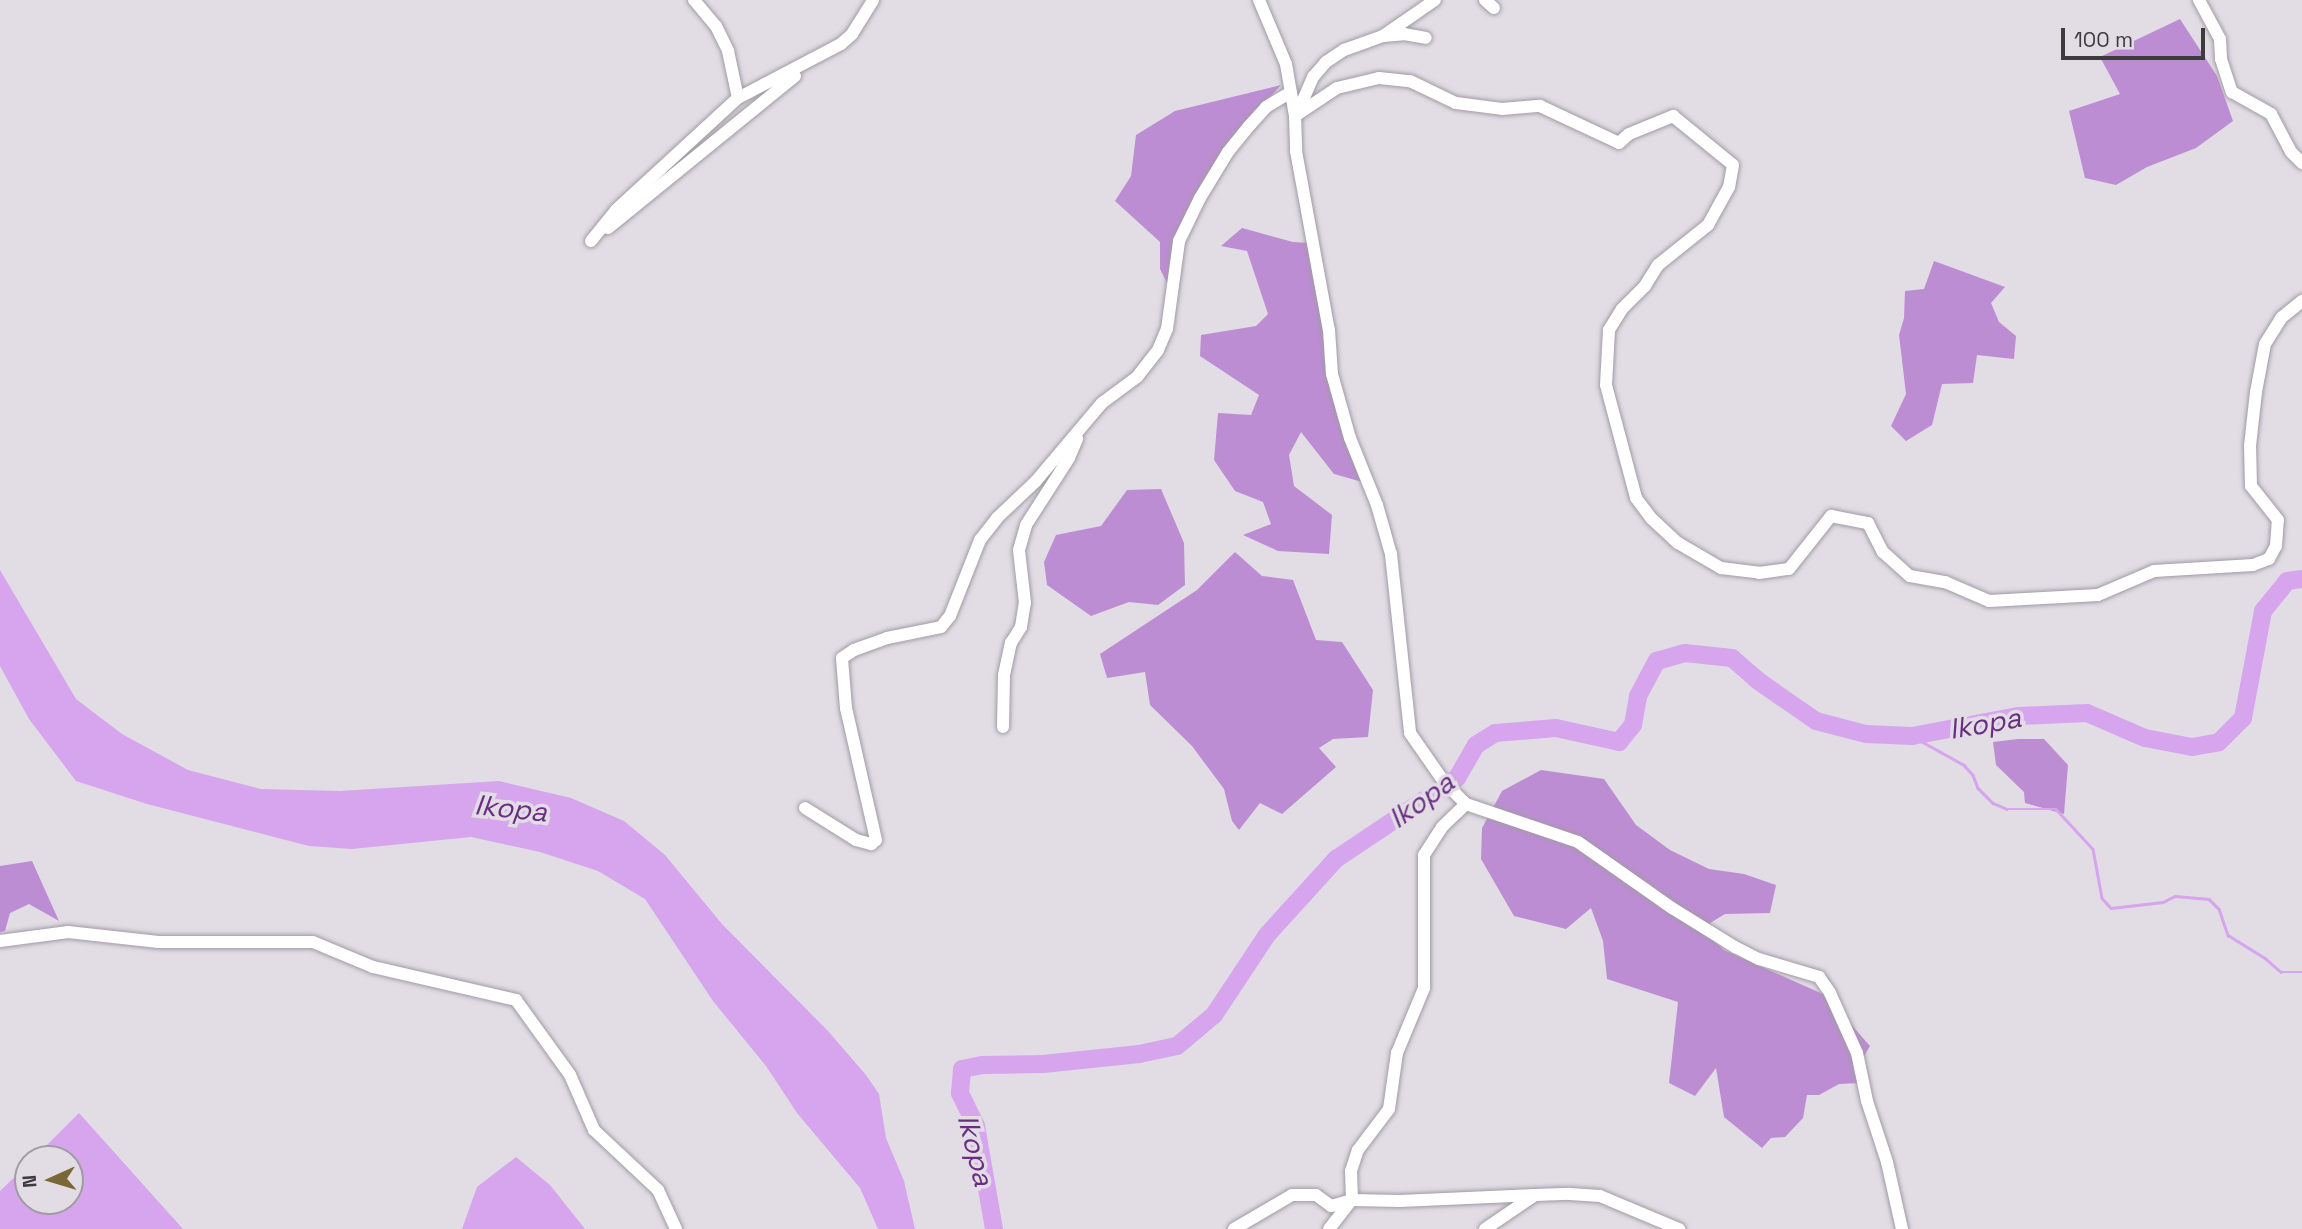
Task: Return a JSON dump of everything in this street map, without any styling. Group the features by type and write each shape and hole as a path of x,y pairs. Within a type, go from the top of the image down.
{"street":[{"path":"694,0 716,26 728,51 737,99"},
{"path":"816,59 737,99 616,210 592,241 816,59 852,34 873,0"},
{"path":"1259,0 1286,64 1295,116 1296,151 1323,292 1332,374 1391,554 1410,733 1466,804 1578,842 1672,908 1735,947 1759,958 1819,977 1830,993 1857,1053 1867,1101 1887,1162 1902,1229"},
{"path":"1383,36 1435,0"},
{"path":"2199,0 2220,38 2221,59 2232,92 2271,114 2291,152 2302,163"},
{"path":"1295,116 1313,77 1326,62 1344,50 1383,36 1405,34 1426,38"},
{"path":"1295,116 1337,88 1379,78 1410,80 1455,103 1502,109 1540,106 1619,143 1629,134 1673,116 1733,164 1729,187 1708,225 1658,265 1645,286 1622,309 1609,330 1606,385 1636,498 1652,519 1678,543 1721,568 1759,573 1789,569 1831,516 1868,523 1882,552 1910,576 1945,582 1989,601 2098,595 2154,571 2253,565 2269,559 2276,546 2278,520 2251,486 2250,446 2256,392 2265,344 2281,318 2302,301"},
{"path":"805,808 856,840 871,844 876,840 846,708 842,658 854,650 887,638 941,627 959,598 980,540 1080,431 1102,403 1137,377 1158,350 1167,329 1179,241 1200,198 1228,152 1250,125 1266,107 1291,92"},
{"path":"1003,727 1004,675 1011,643 1021,627 1025,603 1019,550 1026,525 1069,457 1080,431"},
{"path":"1329,1229 1352,1200 1351,1171 1358,1150 1389,1109 1397,1053 1424,988 1424,855 1441,827 1466,804"},
{"path":"0,941 68,932 159,942 313,942 373,967 516,1000 570,1075 594,1130 658,1190 676,1229"},
{"path":"1234,1229 1292,1195 1316,1195 1331,1206 1352,1200 1600,1196 1679,1229"},
{"path":"1485,1229 1535,1195"}],"shaded area":[{"path":"2180,19 2217,76 2233,121 2196,148 2147,167 2116,185 2085,178 2069,111 2120,94 2100,57"},
{"path":"1281,85 1257,111 1190,220 1169,287 1160,269 1160,242 1115,201 1131,176 1136,135 1175,111"},
{"path":"1242,228 1293,242 1311,243 1324,311 1324,357 1341,415 1366,483 1334,474 1301,432 1289,455 1294,486 1332,515 1329,554 1278,551 1243,535 1271,524 1263,502 1235,491 1214,460 1218,413 1251,415 1259,395 1200,356 1201,335 1256,326 1268,314 1247,251 1221,246"},
{"path":"1934,261 2005,287 1991,303 1999,322 2016,336 2014,359 1977,355 1973,383 1942,384 1932,425 1906,441 1891,426 1906,394 1899,335 1904,318 1905,291 1924,289"},
{"path":"1161,489 1184,543 1185,585 1158,605 1129,602 1091,616 1047,585 1044,562 1056,535 1101,526 1127,490"},
{"path":"1235,552 1262,576 1293,580 1316,640 1342,642 1373,690 1368,737 1333,739 1319,748 1336,767 1282,814 1260,803 1239,830 1232,821 1224,789 1192,746 1150,705 1145,672 1107,678 1100,654 1197,590"},
{"path":"2044,739 2068,765 2064,814 2025,803 2024,792 1996,765 1993,742"},
{"path":"1541,770 1604,779 1636,825 1670,850 1709,869 1744,874 1776,885 1770,913 1725,914 1700,929 1724,950 1825,995 1870,1046 1859,1065 1859,1083 1839,1084 1819,1095 1807,1095 1803,1118 1785,1137 1771,1138 1762,1148 1724,1117 1716,1068 1695,1096 1669,1083 1678,1002 1607,979 1603,941 1591,908 1566,929 1514,916 1481,859 1482,828 1502,791"},
{"path":"32,861 59,921 29,904 10,913 5,931 0,932 0,866"}],"water":[{"path":"0,570 76,699 122,734 188,770 261,789 340,791 499,781 571,798 624,821 665,855 722,924 828,1031 866,1075 879,1094 886,1138 904,1181 915,1229 878,1229 860,1188 797,1113 766,1066 713,1001 645,899 598,871 540,852 471,837 352,849 309,846 147,804 76,781 29,719 0,666"},
{"path":"79,1113 183,1229 0,1229 0,1191 14,1178 14,1215 84,1215 84,1145 47,1145"},
{"path":"516,1157 550,1185 585,1229 462,1229 477,1187"}],"waterway":[{"name":"Ikopa","path":"994,1229 976,1126 960,1093 962,1069 982,1065 1043,1064 1139,1054 1177,1046 1214,1015 1267,935 1336,859 1457,778 1476,745 1495,733 1556,728 1619,742 1633,725 1638,696 1657,661 1685,653 1732,658 1757,680 1816,721 1866,734 1912,736 2019,716 2087,713 2145,738 2192,747 2219,742 2243,718 2263,611 2287,581 2302,579"},
{"path":"1912,736 1964,765 1973,775 1978,788 1993,803 2007,809 2056,809 2093,849 2102,898 2111,908 2163,902 2175,896 2209,899 2219,909 2228,935 2265,958 2281,972 2302,972"}]}
